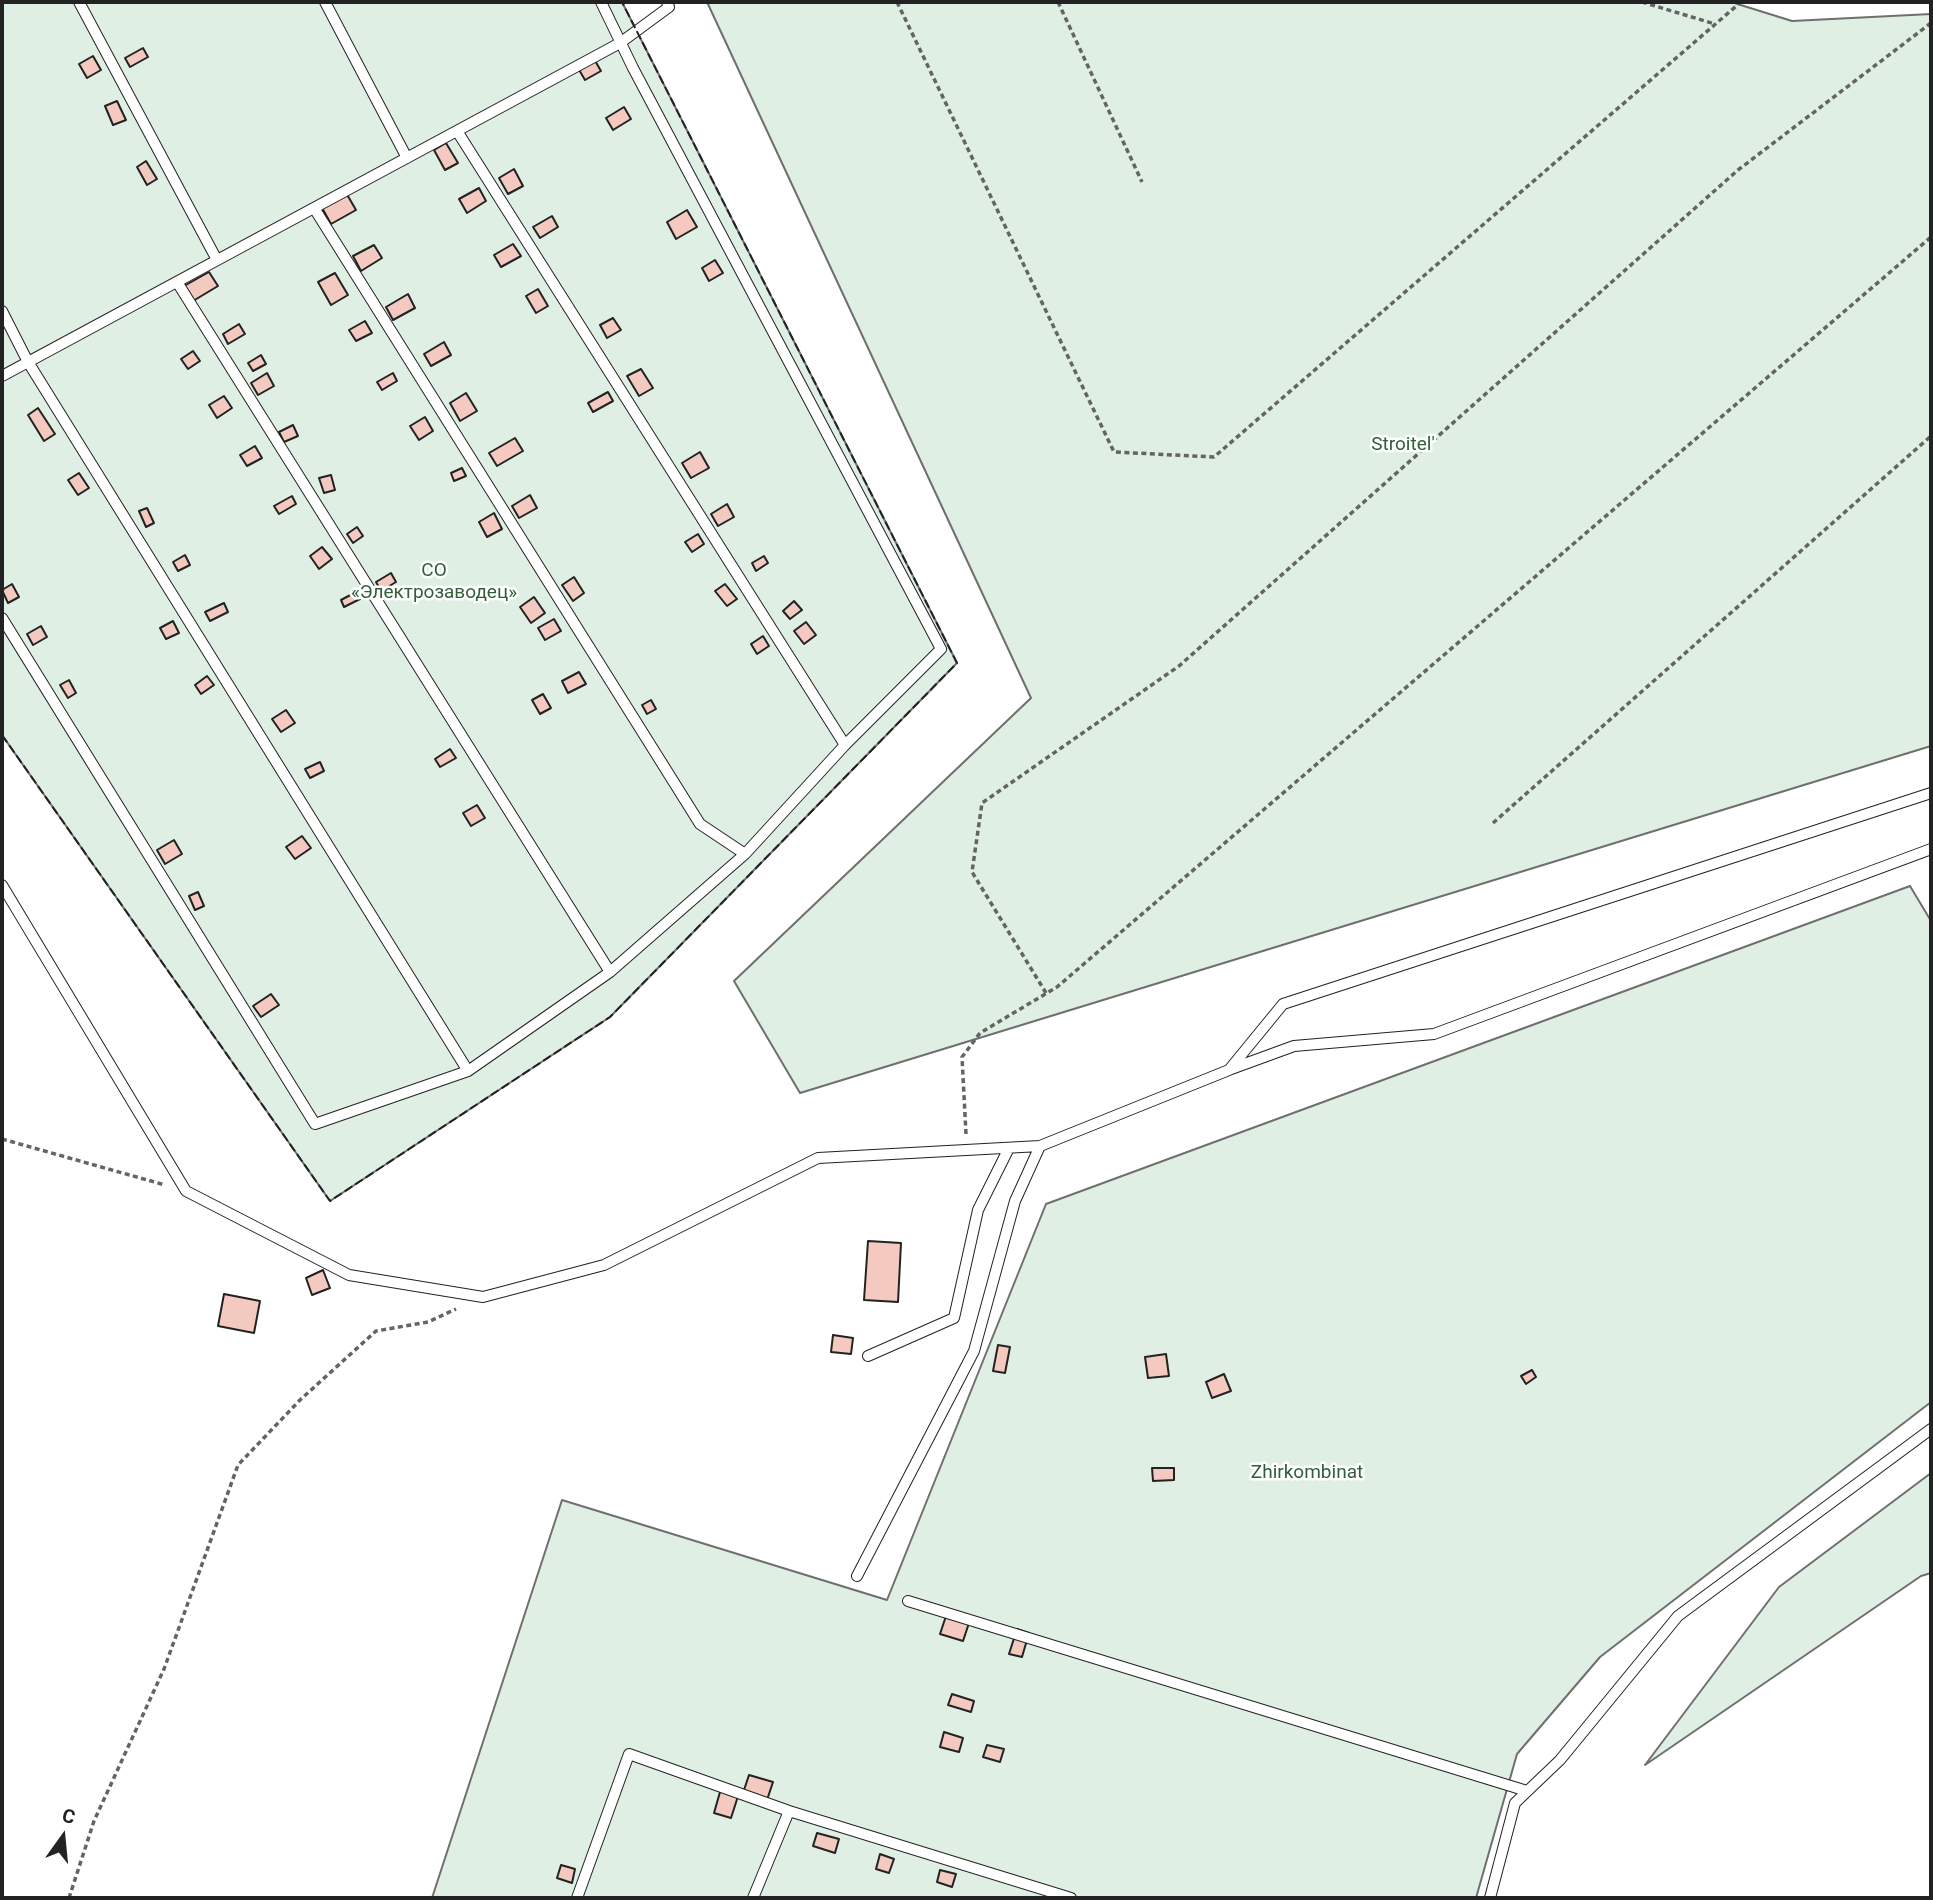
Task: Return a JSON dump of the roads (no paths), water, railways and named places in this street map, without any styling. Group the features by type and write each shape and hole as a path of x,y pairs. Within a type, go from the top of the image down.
{"lane":[{"path":"79,2 217,260"},
{"path":"325,2 407,158"},
{"path":"2,618 315,1124 468,1072 610,972 745,854 845,745 941,649 620,43 601,2"},
{"path":"2,376 620,43 669,7 667,2"},
{"path":"457,131 845,745"},
{"path":"314,208 700,824 745,854"},
{"path":"177,282 610,972"},
{"path":"2,312 28,362 468,1072"},
{"path":"1229,1070 1283,1004 1931,793"},
{"path":"2,885 186,1191 349,1275 483,1297 604,1265 818,1158 1040,1146 1294,1046 1434,1034 1931,849"},
{"path":"857,1576 975,1351 1016,1200 1040,1146"},
{"path":"868,1356 954,1318 978,1210 1009,1148"},
{"path":"1490,1898 1515,1803 1560,1760 1678,1616 1931,1429"},
{"path":"908,1601 1527,1791"},
{"path":"577,1898 629,1754 789,1811 1071,1898"},
{"path":"753,1898 789,1811"}],"park label":[{"name":"Stroitel'","path":"1403,445"},
{"name":"СО «Электрозаводец»","path":"434,582"},
{"name":"Zhirkombinat","path":"1307,1473"}]}
